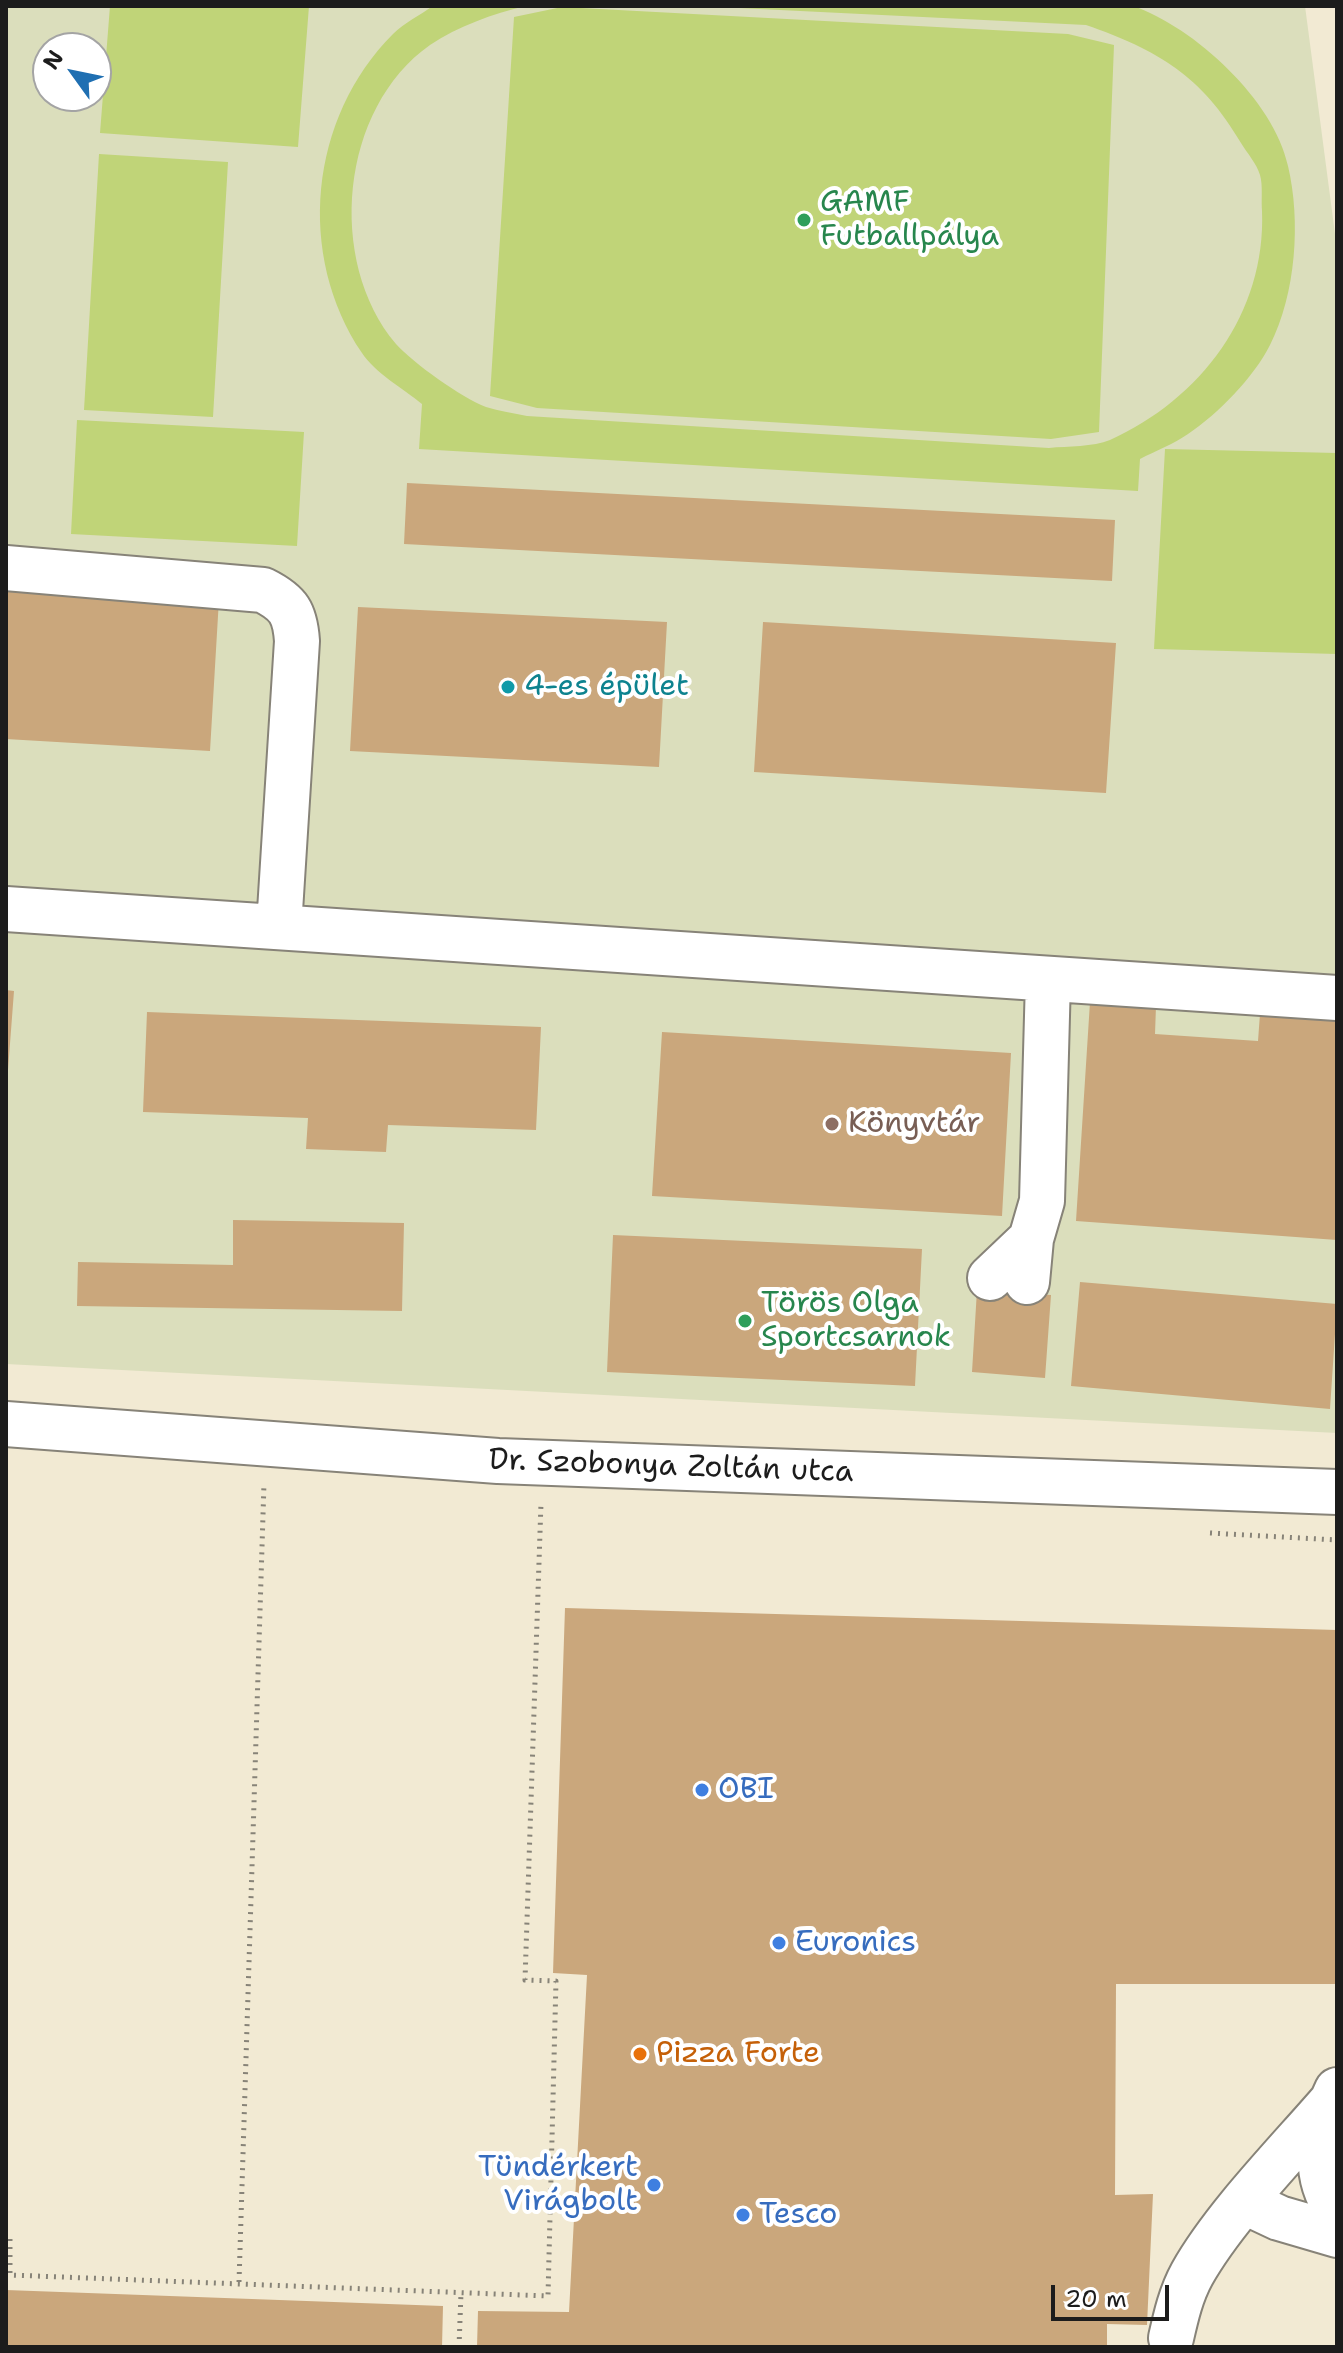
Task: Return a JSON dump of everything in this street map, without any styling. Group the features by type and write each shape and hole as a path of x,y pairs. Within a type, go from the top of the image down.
{"street":[{"path":"6,568 263,590 286,601 296,619 297,641 279,927"},
{"path":"6,909 1337,998"},
{"path":"1008,1280 1031,1239 1042,1201 1048,979"},
{"name":"Dr. Szobonya Zoltán utca","path":"6,1424 498,1461 1337,1492"},
{"path":"1171,2338 1181,2297 1192,2272 1245,2202 1335,2096"},
{"path":"1335,2096 1319,2142 1320,2176 1337,2211"},
{"path":"1245,2202 1279,2218 1337,2235"}],"path":[{"path":"239,2282 264,1479"},
{"path":"6,2235 10,2235 10,2275 548,2296 556,1981 525,1980 541,1494"},
{"path":"459,2347 461,2293"}],"shaded area":[{"path":"6,6 1305,6 1337,249 1337,1433 6,1364"}],"green space":[{"path":"110,6 309,6 298,147 100,133 102,112 112,112 112,32 108,32"},
{"path":"433,6 525,6 452,32 430,45 400,73 377,107 361,145 353,187 352,230 359,271 374,310 396,344 438,379 486,407 527,416 1049,448 1088,445 1110,440 1143,423 1173,401 1222,348 1240,317 1253,284 1260,248 1260,175 1210,100 1176,68 1156,56 1086,25 698,6 1133,6 1157,16 1205,48 1228,69 1249,92 1280,141 1292,187 1295,233 1291,280 1279,325 1255,370 1223,405 1183,438 1140,459 1138,491 419,449 422,404 368,360 341,315 327,274 321,231 321,188 329,146 343,106 365,68 397,30"},
{"name":"GAMF Futballpálya","path":"562,7 1068,34 1114,45 1099,432 1051,439 537,408 490,396 514,17"},
{"path":"99,154 228,162 213,417 84,410"},
{"path":"77,420 304,432 297,546 71,534"},
{"path":"1165,449 1337,453 1337,654 1154,649"}],"building":[{"path":"407,483 1115,520 1112,581 404,544"},
{"path":"6,586 219,599 210,751 6,739"},
{"name":"4-es épület","path":"358,607 667,622 659,767 350,751"},
{"path":"763,622 1116,643 1106,793 754,772"},
{"path":"6,990 14,991 8,1070 6,1070"},
{"path":"1090,1002 1156,1006 1155,1034 1258,1041 1260,1014 1337,1020 1337,1240 1076,1221"},
{"path":"147,1012 541,1027 536,1130 388,1125 386,1152 306,1149 308,1118 143,1112"},
{"name":"Könyvtár","path":"662,1032 1011,1053 1002,1216 652,1196"},
{"path":"233,1220 404,1223 402,1311 77,1306 78,1262 233,1265"},
{"name":"Törös Olga Sportcsarnok","path":"613,1235 922,1249 915,1386 607,1372"},
{"path":"1080,1282 1337,1304 1330,1409 1071,1386"},
{"path":"977,1290 1051,1295 1045,1378 972,1372"},
{"path":"565,1608 1337,1630 1337,1984 1116,1984 1115,2195 1153,2194 1147,2325 1107,2324 1107,2347 477,2347 478,2311 569,2312 587,1975 553,1973"},
{"path":"6,2290 443,2306 442,2347 6,2347"}],"place":[{"name":"GAMF Futballpálya","path":"804,220"},
{"name":"4-es épület","path":"508,687"},
{"name":"Könyvtár","path":"832,1124"},
{"name":"Törös Olga Sportcsarnok","path":"745,1321"},
{"name":"OBI","path":"702,1790"},
{"name":"Euronics","path":"779,1943"},
{"name":"Pizza Forte","path":"640,2054"},
{"name":"Tündérkert Virágbolt","path":"654,2185"},
{"name":"Tesco","path":"743,2215"}]}
